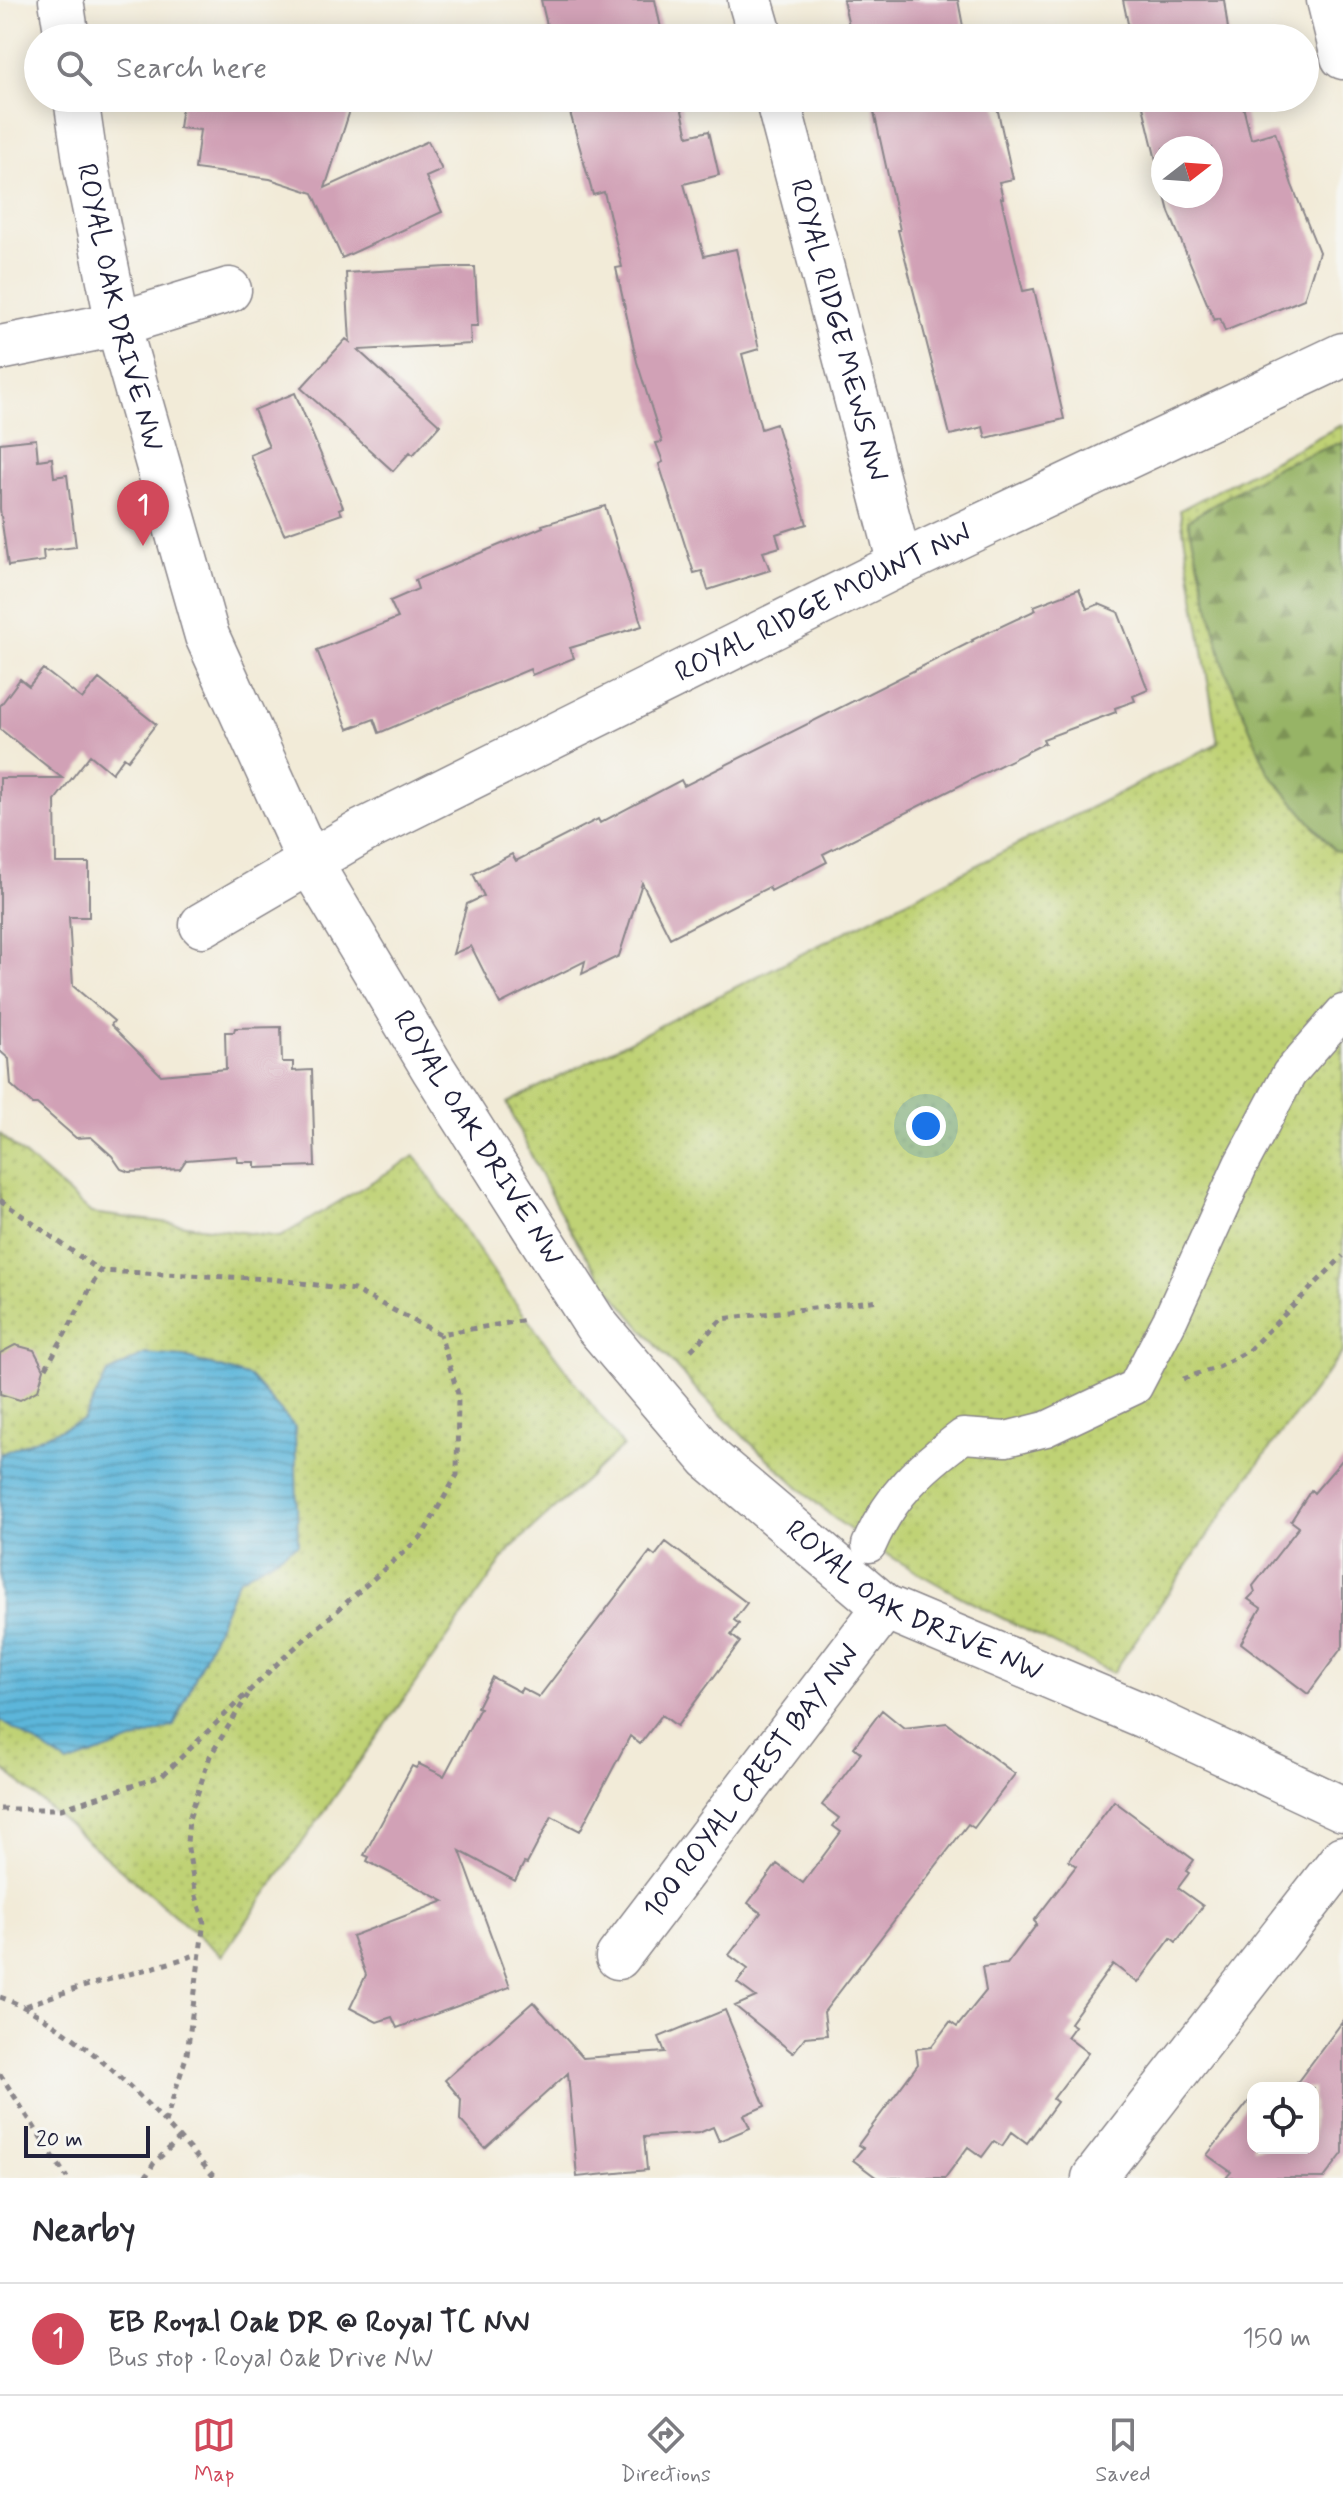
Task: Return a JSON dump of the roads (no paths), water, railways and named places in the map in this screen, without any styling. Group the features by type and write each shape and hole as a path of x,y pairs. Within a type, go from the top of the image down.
{"street":[{"path":"61,0 65,24"},
{"path":"750,0 757,24"},
{"path":"1329,0 1343,57"},
{"name":"ROYAL OAK DRIVE NW","path":"78,112 118,324 207,636 309,861 434,1070 596,1325 709,1458 885,1607 1144,1716 1343,1809"},
{"name":"ROYAL RIDGE MEWS NW","path":"781,112 900,564"},
{"path":"0,348 118,324 229,290"},
{"name":"ROYAL RIDGE MOUNT NW","path":"202,925 309,861 391,817 900,564 1343,355"},
{"path":"869,1545 881,1517 909,1480 963,1436 1006,1439 1046,1429 1135,1387 1170,1320 1241,1164 1289,1074 1343,1012"},
{"name":"100 ROYAL CREST BAY NW","path":"618,1957 885,1607"},
{"path":"1094,2178 1343,1858"}],"water":[{"path":"145,1354 184,1357 250,1377 295,1427 298,1544 238,1580 174,1726 68,1764 0,1720 0,1454 83,1420 108,1373"}],"place":[{"name":"EB Royal Oak DR @ Royal TC NW","path":"143,546"}]}
